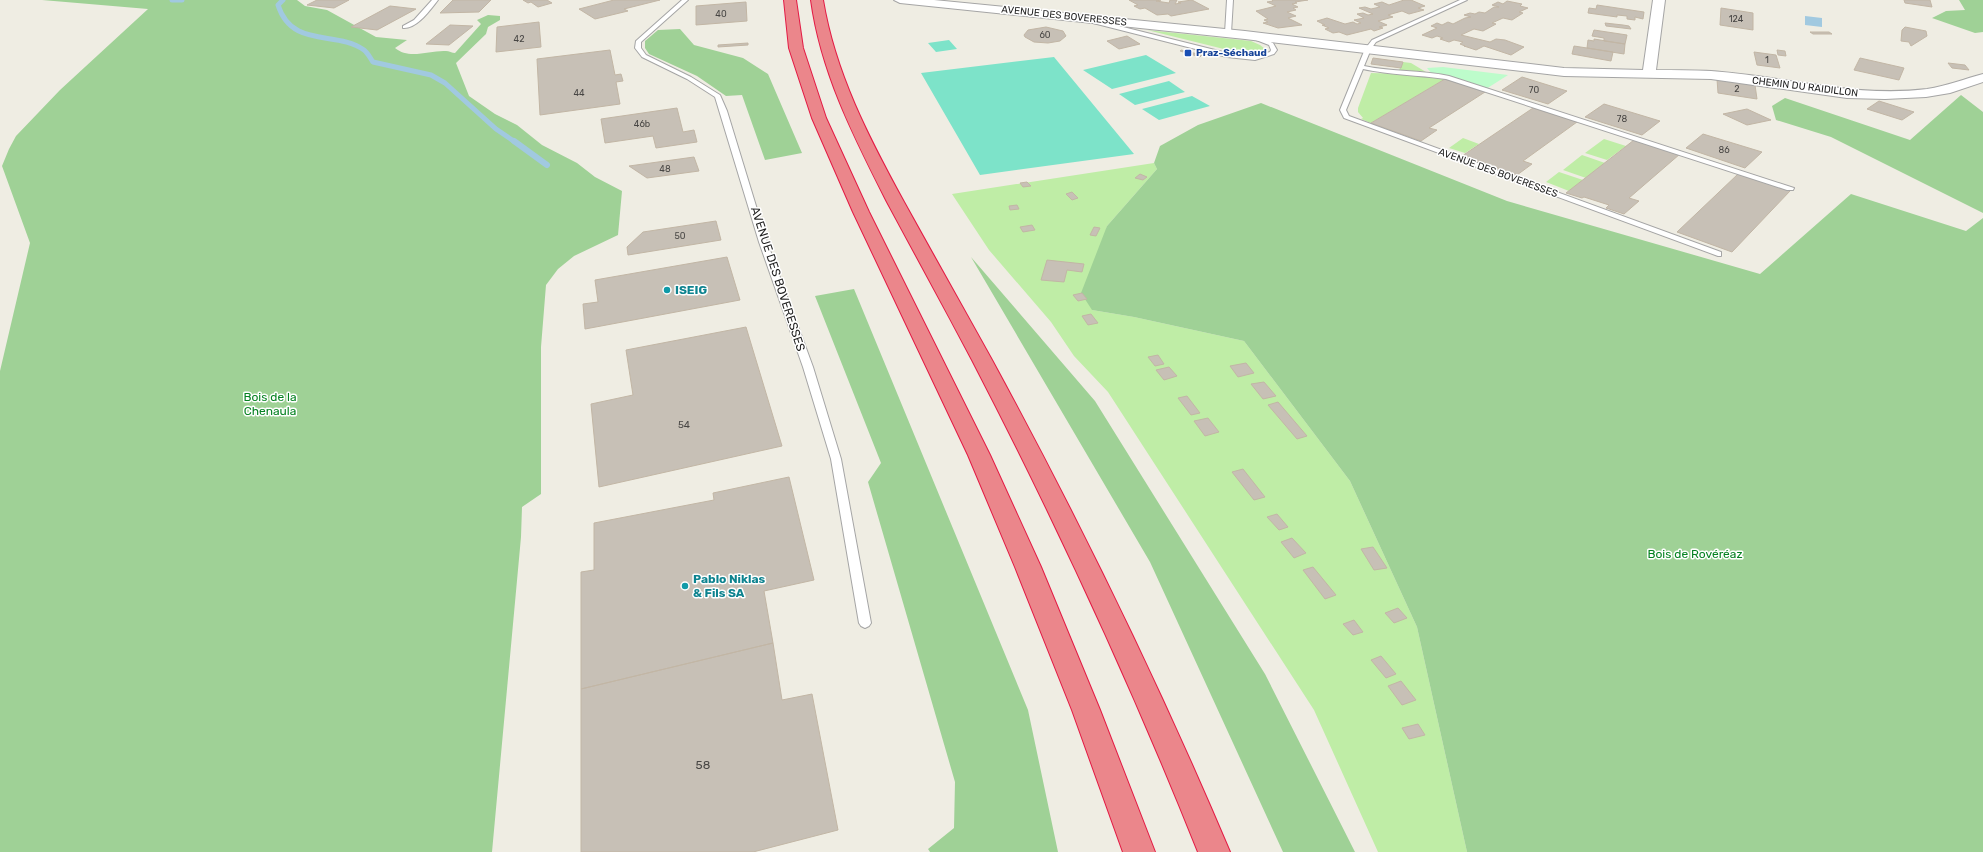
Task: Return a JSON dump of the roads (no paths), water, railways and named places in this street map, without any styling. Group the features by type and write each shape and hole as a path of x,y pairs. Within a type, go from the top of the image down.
{"highway":[{"path":"790,0 796,48 808,89 821,124 857,205 979,455 1025,560 1086,710 1139,852"},
{"path":"817,0 826,43 838,80 852,115 889,190 1028,447 1088,565 1147,692 1214,852"}],"street":[{"name":"AVENUE DES BOVERESSES","path":"900,0 1228,33 1564,72 1649,74"},
{"path":"1649,74 1659,0"},
{"name":"CHEMIN DU RAIDILLON","path":"1649,74 1712,75 1827,92 1885,95 1936,91 1983,78"}],"lane":[{"path":"406,27 416,21 435,0"},
{"name":"AVENUE DES BOVERESSES","path":"685,0 638,42 638,48 644,56 689,78 718,96 724,111 763,242 790,313 836,459 864,623"},
{"path":"1228,33 1230,0"},
{"path":"1368,49 1374,41 1464,0"},
{"path":"1075,17 1227,55 1255,58 1270,55 1274,50 1268,42 1245,35"},
{"name":"AVENUE DES BOVERESSES","path":"1368,49 1344,110 1346,117 1718,254"},
{"path":"1361,68 1384,72 1406,72 1447,77 1790,188"}],"water":[{"path":"1805,16 1822,18 1822,27 1805,25"}],"waterway":[{"path":"172,0 182,0"},
{"path":"283,0 278,5 285,19 293,28 304,33 353,44 364,50 373,62 431,75 445,83 496,129 515,142"},
{"path":"514,141 547,165"}],"place":[{"name":"Praz-Séchaud","path":"1188,53"},
{"name":"ISEIG","path":"667,290"},
{"name":"Pablo Niklas & Fils SA","path":"685,586"}],"park label":[{"name":"Bois de la Chenaula","path":"270,404"},
{"name":"Bois de Rovéréaz","path":"1695,554"}]}
